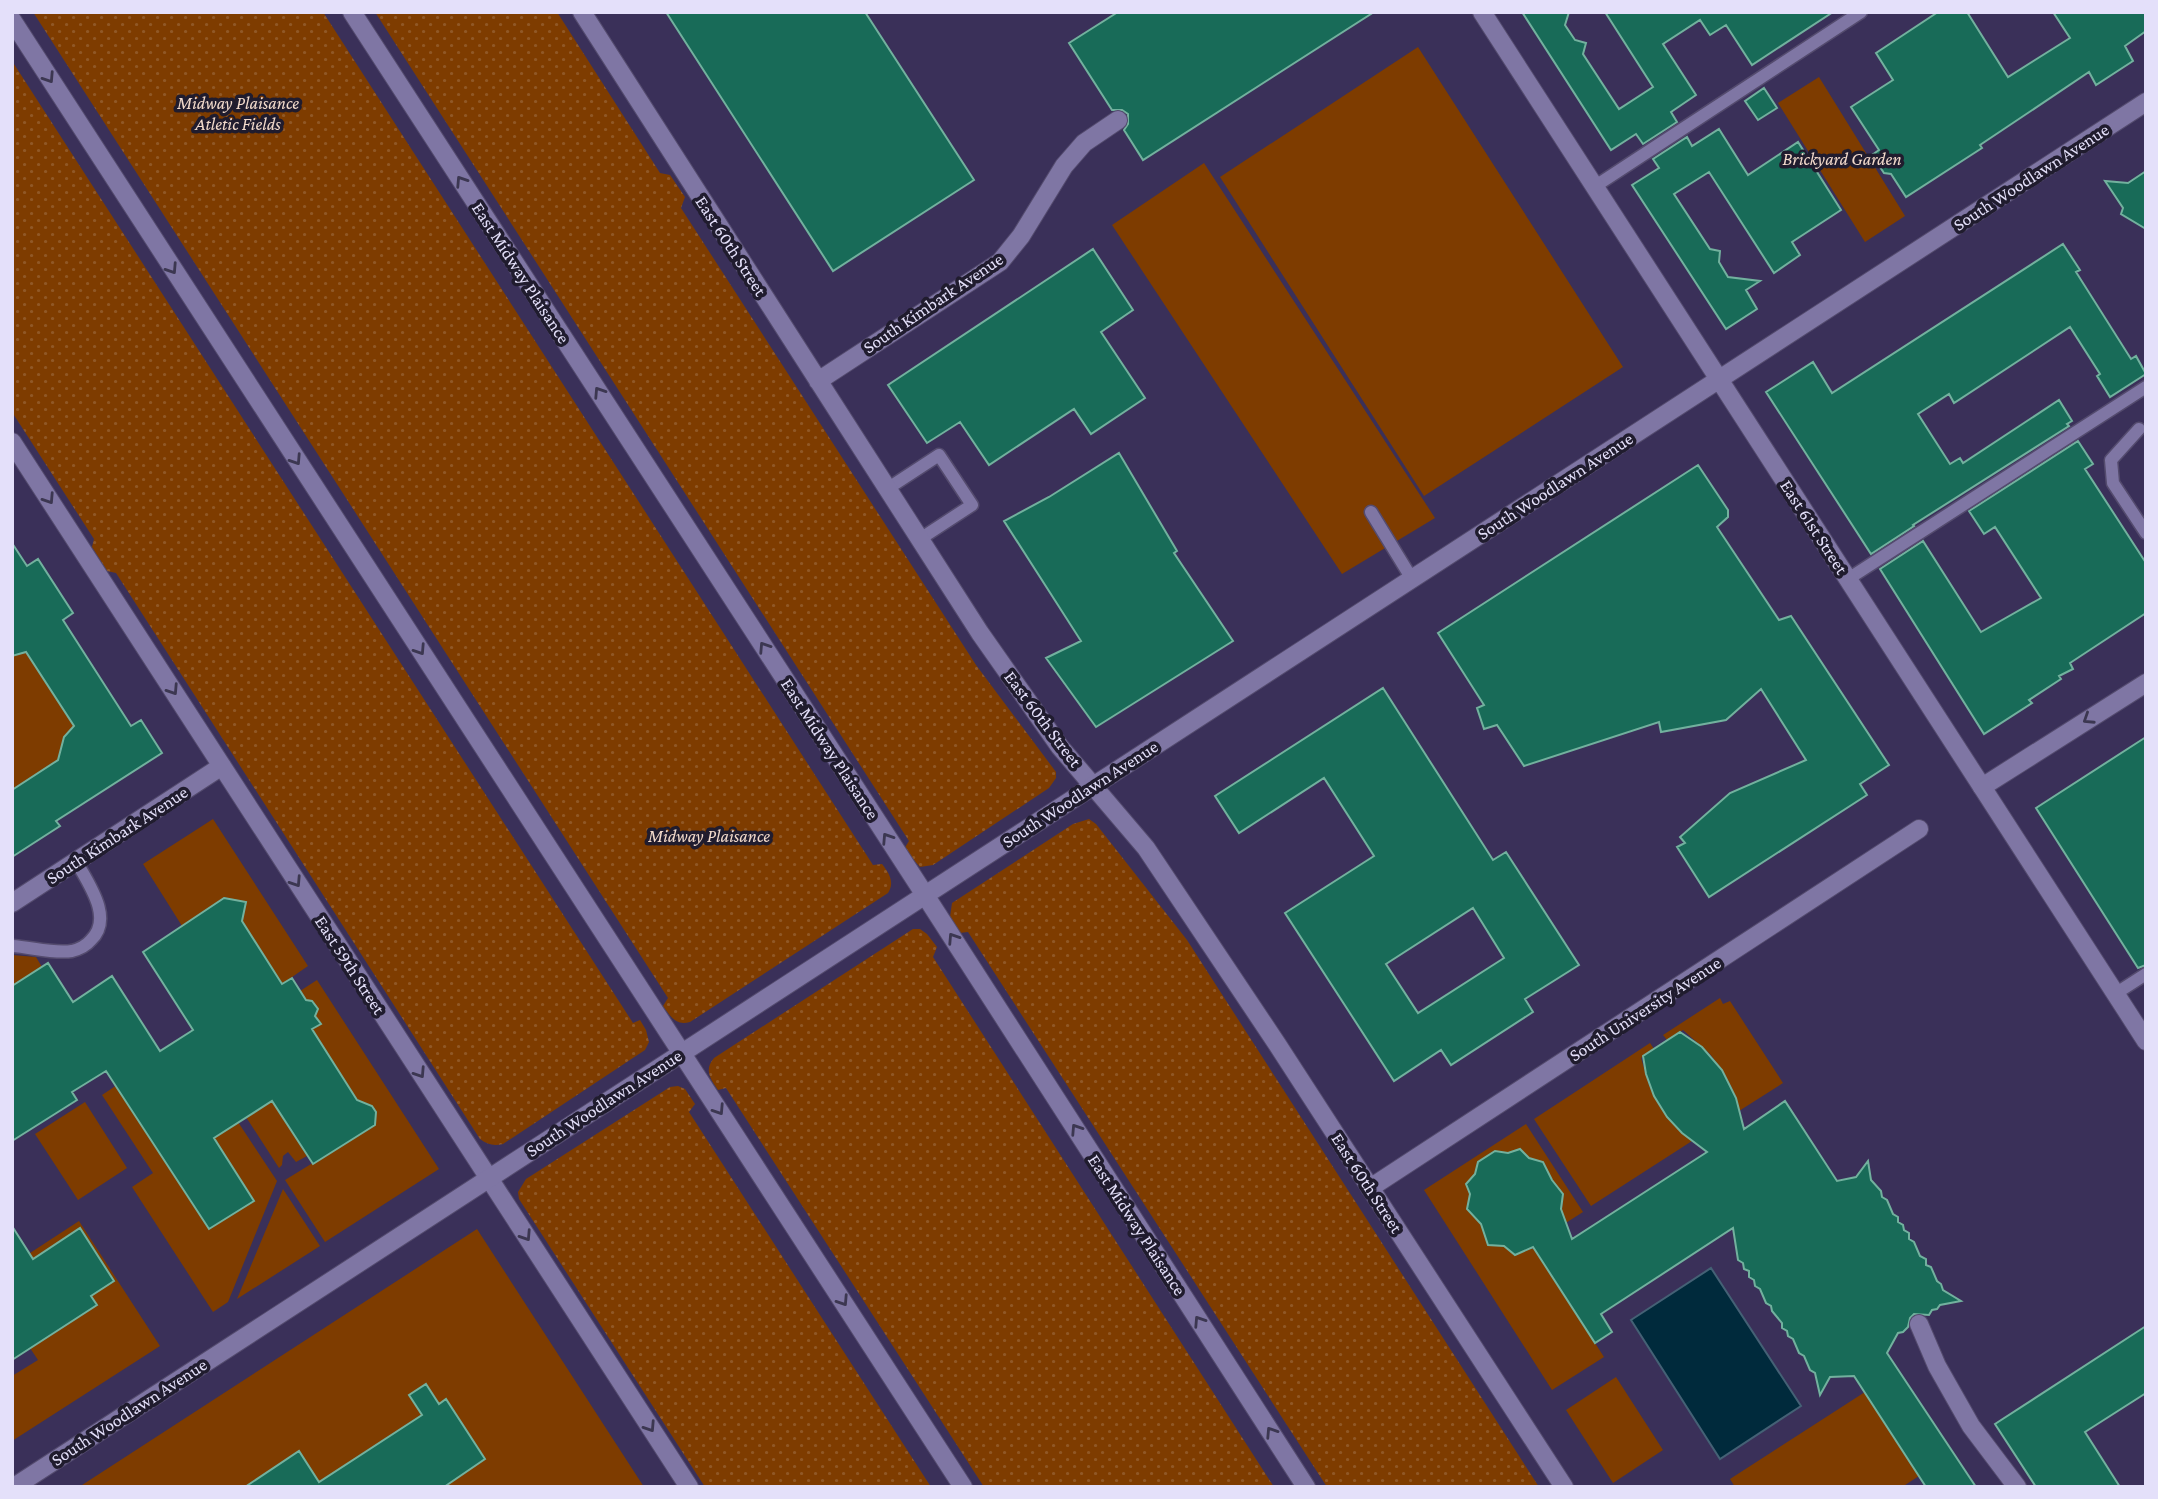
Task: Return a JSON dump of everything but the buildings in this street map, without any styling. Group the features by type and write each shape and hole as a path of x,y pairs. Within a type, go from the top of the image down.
{"street":[{"name":"East Midway Plaisance","path":"352,12 1306,1487"},
{"name":"East 60th Street","path":"582,12 980,633 1060,747 1146,848 1564,1487"},
{"name":"East 61st Street","path":"1482,12 2146,1041"},
{"path":"12,20 963,1487"},
{"name":"South Woodlawn Avenue","path":"14,1487 2146,102"},
{"name":"South Kimbark Avenue","path":"818,380 1000,262 1021,236 1064,166 1084,143 1118,120"},
{"name":"East 59th Street","path":"12,442 689,1487"},
{"path":"1982,787 2146,682"},
{"name":"South Kimbark Avenue","path":"12,902 222,766"},
{"name":"South University Avenue","path":"1370,1188 1919,829"},
{"path":"1919,1324 1937,1366 1971,1426 2017,1487"}],"lane":[{"path":"1594,187 1861,12"},
{"path":"1848,579 2146,387"},
{"path":"2139,429 2111,460 2113,483 2146,533"},
{"path":"887,488 939,455 972,505 920,539"},
{"path":"1371,512 1412,579"},
{"path":"12,946 74,951 86,946 96,936 100,927 99,904 76,861"},
{"path":"2115,994 2146,974"}],"green space":[{"name":"Midway Plaisance","path":"33,12 323,12 873,865 882,864 887,871 891,881 888,893 690,1022 677,1022 671,1017 663,1006 668,998"},
{"path":"375,12 557,12 660,173 670,175 685,197 681,208 976,665 1056,772 1056,778 1049,788 933,865 920,867 904,849 909,841"},
{"path":"1418,47 1623,367 1424,496 1220,177"},
{"path":"12,61 633,1023 640,1020 646,1030 649,1042 645,1050 503,1144 486,1143 480,1139 116,573 107,571 92,547 94,539 12,412"},
{"name":"Brickyard Garden","path":"1819,77 1905,216 1865,242 1778,103"},
{"path":"1204,163 1435,518 1342,574 1112,225"},
{"path":"24,649 77,731 69,731 64,738 62,746 68,754 12,790 12,656"},
{"path":"213,819 308,966 282,984 226,897 182,926 143,864"},
{"path":"1089,819 1096,824 1187,940 1539,1487 1327,1487 968,932 959,933 950,917 952,903 1073,824"},
{"path":"913,929 920,929 927,934 937,947 933,957 1274,1487 984,1487 726,1088 718,1090 715,1086 709,1070 714,1058"},
{"path":"12,955 36,957 42,967 12,986"},
{"path":"317,980 439,1169 325,1242 285,1180 373,1126 376,1112 372,1106 365,1103 361,1106 312,1029 321,1024 315,1016 318,1009 312,1001 306,1000 300,991"},
{"path":"1720,998 1723,1004 1730,1001 1783,1083 1739,1111 1732,1088 1710,1054 1683,1030 1667,1040 1663,1035"},
{"path":"1650,1043 1654,1049 1641,1058 1649,1085 1660,1107 1674,1125 1692,1141 1591,1206 1534,1119"},
{"path":"117,1085 209,1229 254,1200 214,1138 238,1122 277,1181 228,1302 213,1312 132,1187 153,1173 102,1095"},
{"path":"670,1087 685,1089 695,1104 689,1112 931,1487 705,1487 519,1199 518,1192 526,1179"},
{"path":"272,1101 307,1156 296,1162 288,1152 283,1156 279,1168 246,1117"},
{"path":"85,1102 127,1168 78,1200 35,1134"},
{"path":"1526,1124 1583,1212 1561,1226 1563,1194 1543,1162 1529,1158 1519,1149 1508,1153 1495,1151 1478,1162 1475,1174 1466,1184 1470,1194 1467,1209 1516,1255 1529,1249 1542,1249 1541,1259 1604,1357 1552,1390 1424,1190"},
{"path":"283,1189 320,1246 237,1299"},
{"path":"79,1221 160,1346 12,1441 12,1376 38,1360 30,1348 97,1305 91,1296 114,1281 80,1229 33,1259 30,1253"},
{"path":"477,1229 644,1487 79,1487"},
{"path":"1616,1377 1663,1450 1613,1483 1566,1410"},
{"path":"1865,1392 1919,1476 1902,1487 1735,1487 1730,1479"}],"water":[{"path":"1711,1268 1801,1406 1720,1459 1631,1320"}],"park label":[{"name":"Midway Plaisance Atletic Fields","path":"238,113"}]}
